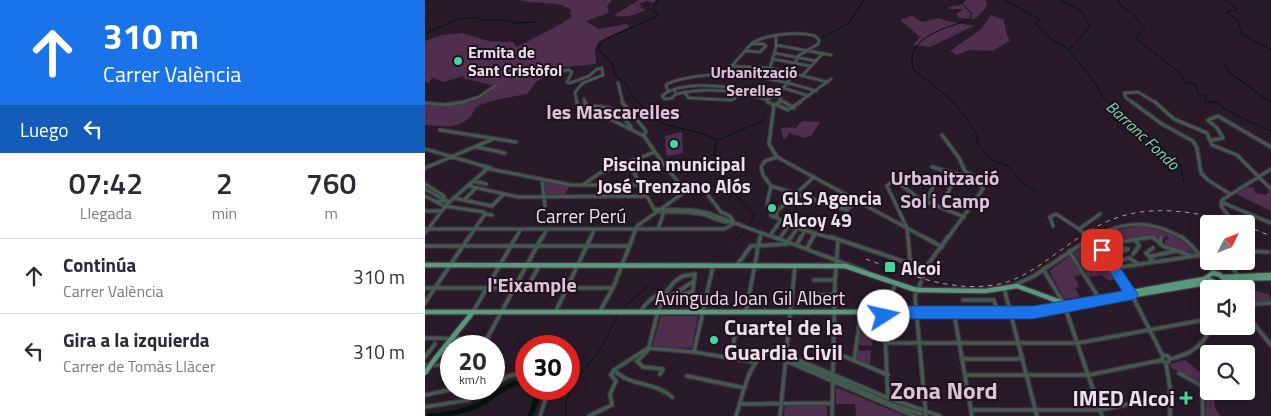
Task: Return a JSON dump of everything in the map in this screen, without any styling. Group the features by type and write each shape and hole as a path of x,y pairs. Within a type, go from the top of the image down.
{"main road":[{"path":"425,265 848,266 913,289 955,292 1007,287 1029,289 1065,306 1204,279 1211,273 1219,280"},
{"path":"1230,280 1238,275 1271,276"},
{"path":"1208,276 1211,280"},
{"path":"1248,280 1271,276"},
{"path":"1065,306 1099,298 1200,284"},
{"path":"1051,310 1054,305 1052,299"},
{"name":"Avinguda Joan Gil Albert","path":"425,312 1011,313 1051,310 1065,306"},
{"path":"454,335 473,312"},
{"path":"425,373 440,353"}],"street":[{"path":"770,68 776,45 776,35"},
{"path":"724,75 730,66 760,38 776,35 809,35 817,37 819,43 797,57 784,88 777,96 767,100"},
{"path":"745,51 760,52 766,46 764,44 752,44"},
{"path":"776,45 831,55"},
{"path":"774,53 816,61"},
{"path":"803,74 823,53"},
{"path":"773,59 811,66"},
{"path":"730,66 770,68 803,74 828,82"},
{"path":"517,78 569,70 572,73 567,82 569,84 589,76 598,68 603,69 603,76 585,82 574,92 577,108 581,114 608,119 644,136 686,191"},
{"path":"668,91 666,85 672,81 724,75 752,76 788,82 816,91"},
{"path":"775,112 794,108 831,79"},
{"path":"618,82 620,98 624,107 632,112 645,131 646,134 644,136"},
{"path":"425,103 445,106 468,102 479,98 496,85"},
{"path":"668,91 662,96 665,99 672,98 676,93 693,87 711,86 753,91 771,97"},
{"path":"784,88 810,96"},
{"path":"668,91 676,93 709,89 742,94 767,100 768,104 787,110"},
{"path":"1231,194 1208,180 1201,173 1197,148 1193,141 1153,118 1128,100 1124,94 1130,91 1149,98 1172,118 1205,132 1212,145 1239,156 1271,189"},
{"path":"684,92 687,97 691,98 732,100 739,98 742,94"},
{"path":"777,96 781,98 781,101 794,108"},
{"path":"672,98 673,102"},
{"path":"584,99 586,106"},
{"path":"781,101 776,105 768,141 777,157 942,247"},
{"path":"577,108 586,106 621,114 634,130"},
{"path":"1211,140 1223,138 1217,128 1208,120 1214,116 1225,118 1271,147"},
{"path":"441,130 516,142"},
{"path":"942,135 959,158 965,171 979,179 983,190"},
{"path":"426,167 495,138"},
{"path":"475,147 505,153"},
{"path":"425,150 488,169 571,185 641,184"},
{"path":"583,185 600,173 655,152"},
{"path":"777,157 766,160 761,166 762,174 771,186 844,210"},
{"path":"631,161 632,169 657,210 664,212 700,213 715,217 719,221 734,223 871,274"},
{"path":"932,167 957,175 975,178 983,190"},
{"path":"437,201 447,201 454,198 488,169"},
{"path":"1221,202 1258,175 1271,169"},
{"path":"941,206 957,175"},
{"path":"775,216 776,212 814,177"},
{"path":"542,179 545,206"},
{"path":"474,181 486,184"},
{"path":"923,277 913,269 910,263 907,228 892,195 887,190 887,186 890,183 897,182 925,201 965,217"},
{"path":"425,184 441,192 447,201 446,206 425,233"},
{"path":"925,201 934,185"},
{"path":"469,186 519,197 647,196"},
{"path":"771,186 767,204 771,216 775,216 786,226 827,236 924,268 927,267 965,217 983,190"},
{"path":"464,200 476,188"},
{"path":"425,189 447,201"},
{"path":"601,312 613,288 635,229 657,210 686,191 705,191 721,212 734,223"},
{"path":"454,198 492,206 505,194"},
{"path":"425,196 446,206 492,215"},
{"path":"844,210 853,198"},
{"path":"844,210 857,200"},
{"path":"1221,202 1222,208 1228,215"},
{"path":"1221,202 1271,223"},
{"path":"657,210 695,210 730,219"},
{"path":"425,211 441,211"},
{"path":"658,229 664,212"},
{"path":"771,212 776,212"},
{"path":"425,303 485,214"},
{"path":"719,216 725,214"},
{"path":"1053,226 1050,217 1057,214 1094,241 1131,294 1164,360 1170,396 1170,416"},
{"path":"1081,230 1100,214"},
{"path":"719,216 719,221"},
{"path":"725,223 730,219"},
{"path":"771,234 779,222"},
{"name":"Carrer Perú","path":"427,229 725,229 734,223"},
{"path":"1037,416 1011,313 1007,287 1024,282 1069,251 1103,231 1127,224 1154,225 1175,233 1200,253"},
{"path":"780,238 787,228"},
{"path":"473,312 521,229"},
{"path":"489,335 547,229"},
{"path":"556,312 594,229"},
{"path":"737,265 751,246 784,246 796,230"},
{"path":"746,312 759,232"},
{"path":"797,244 805,232"},
{"path":"807,248 815,234"},
{"path":"1160,244 1161,237"},
{"path":"1099,246 1151,238 1160,244 1192,256"},
{"path":"1133,254 1139,246 1136,240"},
{"path":"832,416 835,381 832,375 838,241"},
{"path":"1119,243 1122,248"},
{"path":"425,246 629,246"},
{"path":"1116,253 1122,248 1128,249 1125,252"},
{"path":"1152,261 1146,253 1153,248"},
{"path":"1069,251 1099,298"},
{"path":"1178,251 1183,256"},
{"path":"1152,261 1152,256 1178,251"},
{"path":"1255,251 1268,252"},
{"path":"1114,268 1200,254"},
{"path":"1115,262 1129,258 1139,264"},
{"path":"527,288 539,266"},
{"path":"694,352 713,266"},
{"path":"780,416 788,360 786,353 795,266"},
{"path":"1043,269 1065,306 1103,416"},
{"path":"1212,270 1220,280"},
{"path":"1234,270 1238,275"},
{"path":"641,312 643,307 659,294 664,295 675,295 685,292 692,294 695,274 684,275 668,286 664,295 648,352 637,362 643,367 663,369 660,374"},
{"path":"814,280 835,280"},
{"path":"675,295 694,281"},
{"path":"921,282 915,296 926,416"},
{"path":"888,398 884,308 895,283"},
{"path":"425,288 613,288"},
{"path":"812,295 835,295"},
{"path":"963,300 994,300 998,313"},
{"path":"1255,304 1271,303"},
{"path":"854,360 861,312"},
{"path":"954,313 972,416"},
{"path":"886,343 1078,343 1200,321"},
{"path":"1255,324 1271,345"},
{"path":"965,375 1089,375 1187,355 1199,348 1208,335"},
{"path":"730,358 735,336"},
{"path":"425,338 440,338"},
{"path":"425,357 435,344"},
{"path":"589,416 612,405 610,393 617,381 611,375 614,370 648,348 694,352 754,362"},
{"path":"736,416 754,362 765,352 773,349 888,398 940,416"},
{"path":"765,352 832,375"},
{"path":"834,352 888,375"},
{"path":"962,358 1023,358"},
{"path":"1164,360 1169,362 1169,359"},
{"path":"788,360 914,416"},
{"path":"425,365 440,365"},
{"path":"614,370 617,374 633,382 665,389 672,397"},
{"path":"1179,373 1202,386 1203,416"},
{"path":"687,376 745,388"},
{"path":"835,381 921,414"},
{"path":"425,394 440,391"},
{"path":"971,410 1100,410 1170,396"},
{"path":"425,407 468,400"},
{"path":"540,416 545,400"},
{"path":"740,404 833,403"},
{"path":"1068,410 1070,416"}],"shaded area":[{"path":"519,0 612,0 607,6 608,13 586,21 599,29 627,24 629,27 598,42 595,49 596,64 564,67 516,77 546,73 546,76 535,83 527,94 481,105 476,108 470,117 459,124 454,126 425,125 425,104 445,106 463,104 479,97 496,86 464,79 463,76 444,82 433,78 430,80 430,83 425,82 425,41 442,35 462,33 489,41 513,42 517,47 561,24 572,16 571,10 560,5"},
{"path":"639,0 656,0 653,3 647,1 639,4 642,6 639,8 646,9 635,15 622,17 614,15"},
{"path":"967,0 985,0 987,4 985,9 975,19 959,18 956,14 963,9 950,9 948,7 960,5"},
{"path":"991,15 1004,20 1010,41 992,51 970,50 957,55 950,51 981,29"},
{"path":"912,16 922,22 939,18 974,26 930,47 913,45 920,37 900,20"},
{"path":"802,121 820,122 812,135 805,138 789,133 783,139 781,128 793,127 795,129"},
{"name":"Piscina municipal José Trenzano Alós","path":"682,132 683,153 666,155 665,136"},
{"path":"544,182 570,186 564,196 547,196"},
{"path":"1245,187 1254,188 1255,193 1266,195 1266,193 1269,193 1268,191 1271,191 1271,211 1236,194"},
{"path":"1137,226 1162,230 1178,237 1185,242 1195,255 1187,250 1186,252 1165,245 1165,240 1169,239 1167,236 1165,238 1159,236 1159,242 1153,236 1101,245 1095,239 1111,232"},
{"path":"1084,246 1092,250 1096,246 1117,278 1110,281 1101,275 1089,277 1074,253"},
{"path":"1070,256 1083,275 1074,276 1080,287 1075,288 1080,297 1065,299 1049,271"},
{"path":"1255,290 1269,294 1271,301 1255,302"},
{"path":"661,316 698,316 692,348 652,347"},
{"path":"881,316 882,333 873,333 872,346 859,345 858,349 861,351 871,350 870,366 855,358 862,317"},
{"path":"1185,360 1200,372 1200,381 1171,368 1170,364"},
{"path":"836,388 905,416 856,416 855,404 836,404"},
{"path":"1206,400 1214,400 1215,407 1220,416 1206,416"},
{"path":"785,406 827,406 827,416 784,416"}],"waterway":[{"path":"653,119 649,117 645,108 633,97 625,83 615,75 612,63 598,49 602,41 657,16 658,13 654,12 653,8 658,0"},
{"path":"821,38 849,23 864,0"},
{"path":"959,0 972,14 969,20 939,31 921,42 915,49 912,58 913,69 950,99 965,116 978,137 977,143 991,160 1008,166 1024,184 1037,191"},
{"path":"1005,0 1039,19 1035,24 1054,41 1068,49"},
{"name":"Barranc Fondo","path":"1061,0 1081,11 1090,27 1069,50 1095,83 1103,97 1128,124 1143,133 1166,156 1181,166 1184,183"},
{"path":"1118,0 1122,7 1132,13 1145,29 1138,34 1137,39 1182,75 1184,82 1195,84 1198,93 1206,96 1205,102 1217,102 1234,114 1271,131"},
{"path":"1225,0 1238,9 1226,12 1238,20 1242,34 1271,50"},
{"path":"431,31 458,19 476,17 482,20 508,20 515,23 537,22"},
{"path":"425,35 430,31"},
{"path":"1224,63 1229,72 1271,103"},
{"path":"652,106 658,114 653,119"},
{"path":"718,140 762,121 766,114"},
{"path":"653,119 667,125 701,133 717,140"},
{"path":"717,141 714,153 718,167 733,193 754,214 752,222 735,241"},
{"path":"621,310 650,284"},
{"path":"566,416 566,405 572,386 603,345 619,313"},
{"path":"429,416 465,410 482,403 515,383"},
{"path":"530,416 536,400"}],"tunnel":[{"path":"496,85 517,78"}],"railway":[{"path":"866,259 913,276 945,284 978,287 994,285 1012,280 1029,272 1081,236 1118,217 1153,211 1188,212 1205,215"},
{"path":"1255,230 1271,236"}],"place":[{"name":"Ermita de Sant Cristòfol","path":"458,61"},
{"name":"Piscina municipal José Trenzano Alós","path":"674,144"},
{"name":"GLS Agencia Alcoy 49","path":"772,208"},
{"name":"Alcoi","path":"890,267"},
{"name":"Cuartel de la Guardia Civil","path":"714,340"},
{"name":"IMED Alcoi","path":"1186,398"}],"district":[{"name":"Urbanització Serelles","path":"754,81"},
{"name":"les Mascarelles","path":"613,111"},
{"name":"Urbanització Sol i Camp","path":"945,188"},
{"name":"l'Eixample","path":"532,284"},
{"name":"Zona Nord","path":"944,390"}],"route":[{"path":"884,316 884,313 1033,312 1132,295 1102,250"}]}
